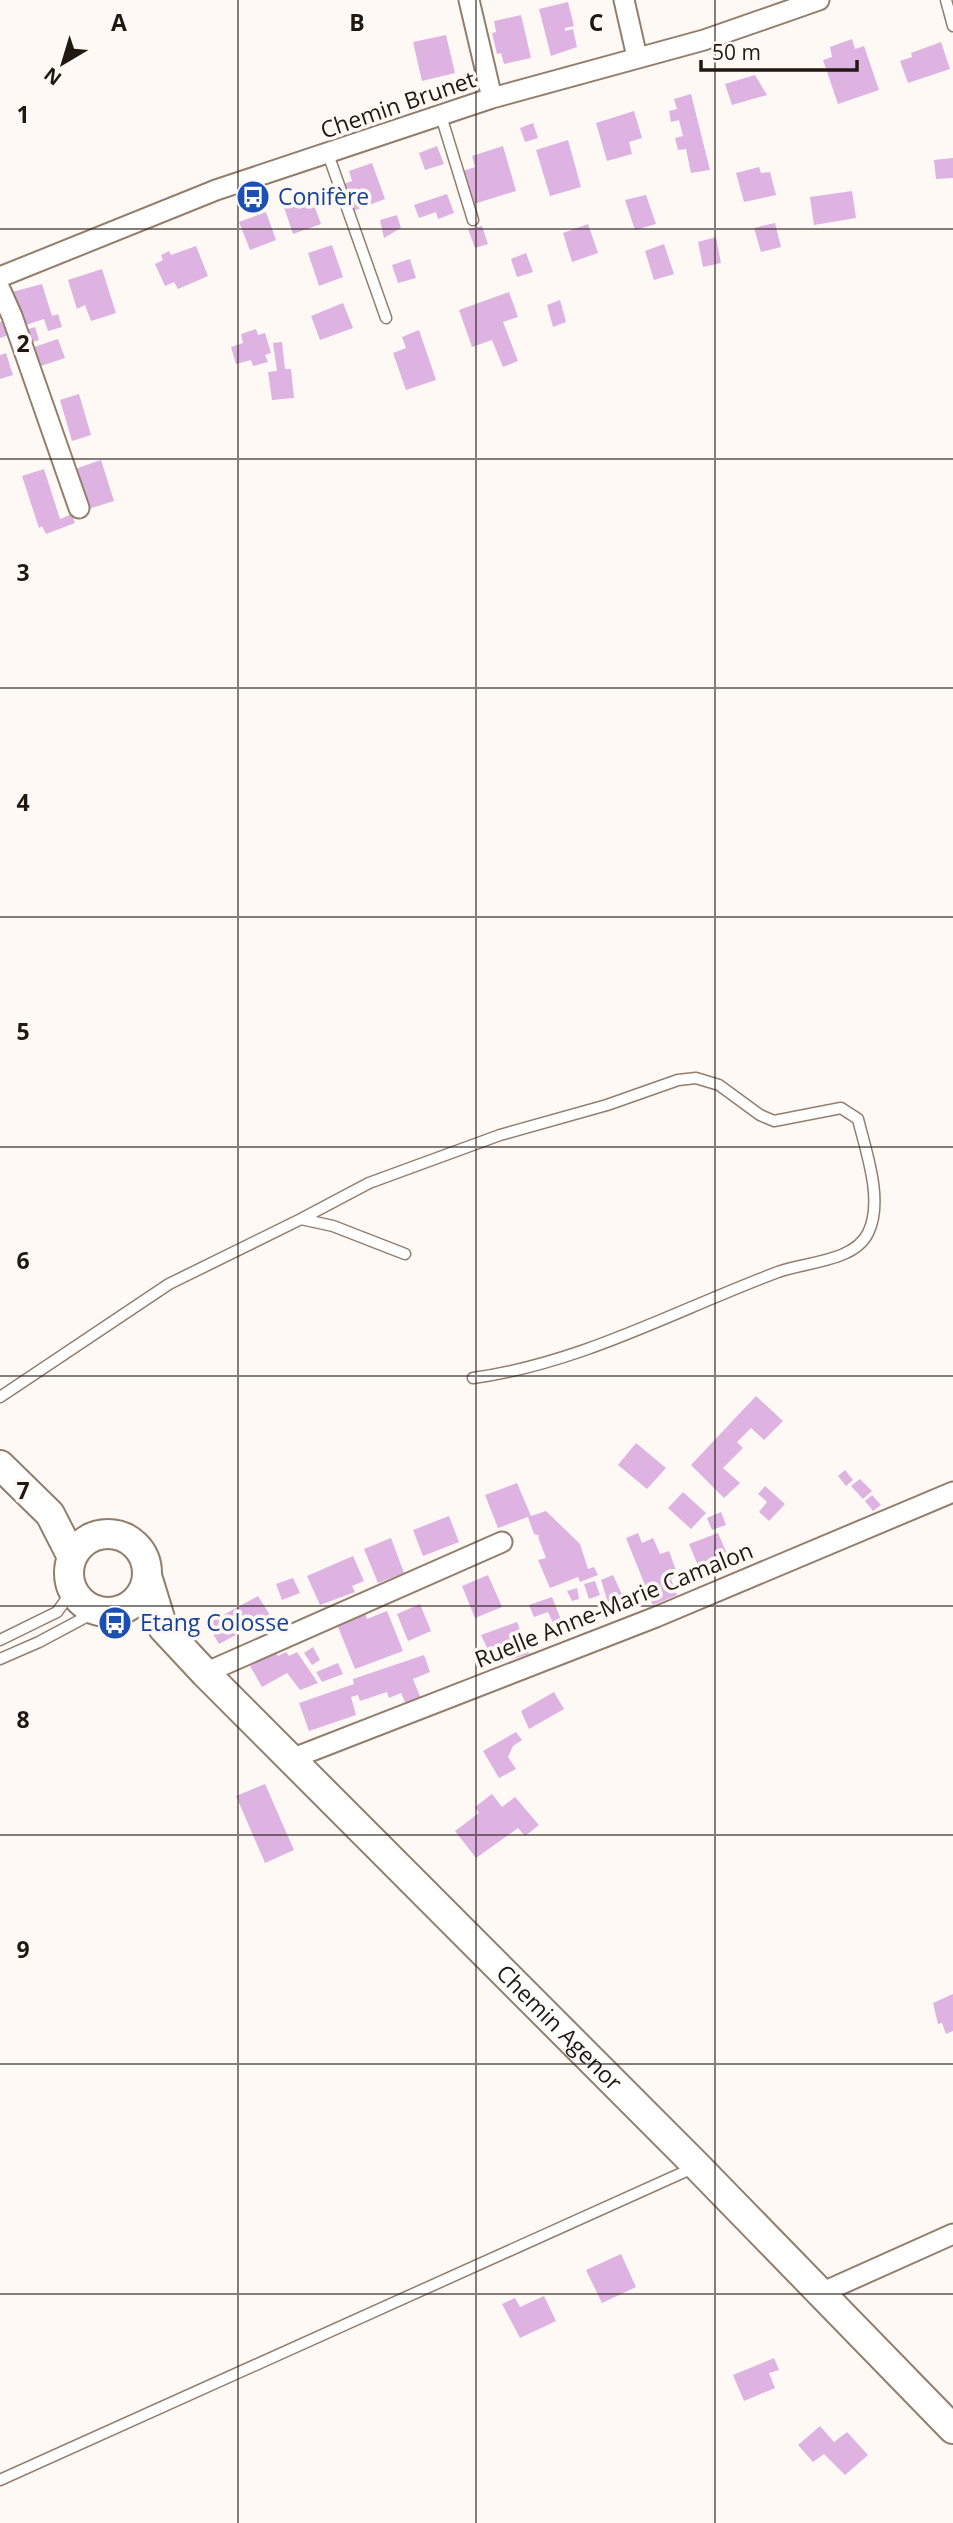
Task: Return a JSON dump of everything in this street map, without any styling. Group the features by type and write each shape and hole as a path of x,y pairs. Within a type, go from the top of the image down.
{"main road":[{"name":"Chemin Agenor","path":"0,1465 50,1514 72,1557 69,1579 79,1599 163,1628"},
{"name":"Chemin Agenor","path":"50,1514 97,1535 108,1534 130,1540 144,1556 163,1628 697,2166 953,2429"},
{"path":"72,1557 78,1547 97,1535"},
{"path":"109,1611 139,1599 148,1579"}],"street":[{"path":"470,0 492,99"},
{"path":"624,0 638,57"},
{"name":"Chemin Brunet","path":"0,277 216,190 492,99 704,40 806,2"},
{"path":"0,289 12,316 79,508"},
{"name":"Ruelle Anne-Marie Camalon","path":"291,1759 656,1617 953,1492"},
{"path":"205,1673 502,1542"},
{"path":"819,2294 953,2234"}],"lane":[{"path":"946,0 953,26"},
{"path":"441,116 473,220"},
{"path":"328,154 386,318"},
{"path":"0,1397 169,1284 369,1183 500,1135 607,1105 678,1080 696,1078 719,1085 760,1115 774,1121 841,1108 858,1119 870,1170 874,1211 868,1233 861,1243 845,1253 779,1272 674,1317 569,1357 509,1373 473,1378"},
{"path":"301,1219 332,1226 405,1254"},
{"path":"0,1640 57,1612 73,1590"},
{"path":"0,1659 109,1611"},
{"path":"0,2480 697,2166"}],"building":[{"path":"568,2 574,26 565,28 565,31 573,29 577,47 551,56 539,9"},
{"path":"521,15 531,58 504,64 501,53 497,54 492,33 496,32 494,21"},
{"path":"446,35 455,73 422,81 413,42"},
{"path":"852,39 855,49 864,46 879,90 838,104 823,60 832,57 830,47"},
{"path":"941,42 950,69 908,83 900,61 912,57 911,53"},
{"path":"755,75 767,95 732,105 725,84"},
{"path":"691,94 710,170 691,173 686,149 678,150 675,138 683,136 679,120 671,122 669,111 677,109 674,99"},
{"path":"634,111 642,138 629,142 632,154 607,161 596,123"},
{"path":"533,123 538,138 525,142 520,128"},
{"path":"568,140 581,187 550,196 536,150"},
{"path":"437,146 444,164 425,170 419,153"},
{"path":"503,146 516,191 474,204 463,171 475,167 472,156"},
{"path":"953,158 953,178 936,179 934,160"},
{"path":"372,163 385,199 353,211 344,184 352,181 349,171"},
{"path":"759,167 761,173 770,172 776,195 744,202 736,173"},
{"path":"852,191 856,218 814,225 810,197"},
{"path":"447,194 454,213 438,219 436,212 419,218 414,205"},
{"path":"646,195 656,224 635,230 625,200"},
{"path":"311,197 321,224 293,234 284,207"},
{"path":"266,212 276,240 250,250 239,222"},
{"path":"397,215 401,228 384,238 380,220"},
{"path":"775,223 781,247 761,252 754,228"},
{"path":"588,224 598,253 572,262 563,233"},
{"path":"482,226 488,244 475,248 468,229"},
{"path":"716,237 721,263 703,267 698,242"},
{"path":"664,244 674,274 654,280 645,251"},
{"path":"332,245 343,277 319,286 308,253"},
{"path":"196,246 208,276 178,289 174,282 165,286 155,264 163,260 161,255 169,251 171,255"},
{"path":"526,253 533,272 517,277 511,259"},
{"path":"410,259 416,278 398,283 392,265"},
{"path":"102,269 116,313 91,321 85,305 77,309 68,280"},
{"path":"42,284 52,316 58,314 62,327 48,331 44,319 23,326 12,292"},
{"path":"509,292 518,317 503,322 518,361 503,367 492,340 472,347 459,310"},
{"path":"560,300 566,322 553,327 547,305"},
{"path":"343,303 353,328 320,340 311,316"},
{"path":"9,319 14,333 0,338 0,322"},
{"path":"35,327 39,340 30,343 25,330"},
{"path":"256,329 258,335 265,333 271,353 265,355 268,362 253,366 251,360 236,364 231,347 243,343 241,334"},
{"path":"419,330 436,380 406,390 393,353 406,348 402,337"},
{"path":"58,339 65,358 38,367 31,348"},
{"path":"282,342 285,369 291,369 294,398 272,400 268,372 277,371 273,343"},
{"path":"6,353 13,375 0,379 0,355"},
{"path":"79,394 91,435 72,441 60,400"},
{"path":"101,460 114,501 85,510 72,470"},
{"path":"44,469 60,519 72,514 75,523 46,534 42,526 39,528 22,476"},
{"path":"756,1396 783,1421 764,1440 751,1428 737,1442 743,1448 723,1468 740,1483 724,1498 691,1465"},
{"path":"636,1443 666,1468 647,1489 618,1465"},
{"path":"845,1470 853,1480 846,1486 838,1476"},
{"path":"860,1479 872,1491 863,1499 851,1486"},
{"path":"517,1483 531,1516 546,1511 580,1544 588,1569 594,1567 598,1575 580,1582 578,1577 550,1588 538,1560 546,1558 538,1537 540,1536 534,1534 528,1517 498,1528 485,1495"},
{"path":"765,1486 785,1504 769,1521 759,1512 767,1502 758,1494"},
{"path":"683,1492 706,1513 691,1529 668,1508"},
{"path":"872,1495 881,1505 873,1511 865,1501"},
{"path":"721,1512 726,1525 712,1530 707,1518"},
{"path":"449,1516 459,1542 423,1556 413,1530"},
{"path":"638,1533 642,1543 653,1538 660,1554 669,1551 678,1576 671,1579 677,1595 653,1605 626,1538"},
{"path":"718,1533 728,1556 699,1568 689,1544"},
{"path":"391,1538 404,1573 378,1583 364,1549"},
{"path":"353,1556 364,1581 352,1586 355,1592 320,1605 307,1576"},
{"path":"488,1575 502,1607 475,1618 462,1586"},
{"path":"613,1575 625,1601 609,1606 601,1580"},
{"path":"293,1578 300,1593 282,1600 276,1584"},
{"path":"595,1581 600,1595 589,1599 584,1584"},
{"path":"577,1588 579,1599 572,1601 567,1591"},
{"path":"258,1596 273,1620 247,1634 245,1630 219,1644 207,1624"},
{"path":"552,1597 561,1620 553,1623 548,1612 534,1617 529,1605"},
{"path":"420,1604 431,1631 408,1641 397,1614"},
{"path":"363,1606 367,1619 387,1611 403,1651 355,1669 334,1617"},
{"path":"517,1622 529,1654 512,1659 507,1647 490,1654 481,1635"},
{"path":"313,1647 320,1660 312,1665 304,1653"},
{"path":"275,1651 278,1656 286,1652 289,1656 297,1652 318,1683 300,1690 287,1673 262,1687 250,1666"},
{"path":"424,1655 430,1672 413,1679 423,1704 408,1709 401,1693 389,1698 387,1692 360,1701 358,1695 351,1697 356,1715 309,1731 299,1703 354,1684 353,1679"},
{"path":"338,1663 343,1674 322,1682 316,1672"},
{"path":"554,1692 564,1709 529,1729 521,1711"},
{"path":"516,1732 522,1740 513,1746 508,1757 516,1769 499,1778 483,1751"},
{"path":"265,1784 294,1850 265,1863 236,1796"},
{"path":"492,1794 502,1807 515,1797 539,1825 525,1836 518,1828 476,1858 455,1831 479,1813 475,1807"},
{"path":"953,1994 953,2031 946,2034 942,2023 938,2024 933,2003"},
{"path":"621,2254 636,2287 602,2303 586,2270"},
{"path":"544,2296 556,2321 520,2338 502,2304 515,2298 520,2307"},
{"path":"774,2358 779,2370 769,2373 775,2388 744,2401 733,2375"},
{"path":"820,2426 834,2442 847,2432 868,2455 845,2475 824,2454 813,2462 798,2445"}],"place":[{"name":"Conifère","path":"253,197"},
{"name":"Etang Colosse","path":"115,1623"}]}
